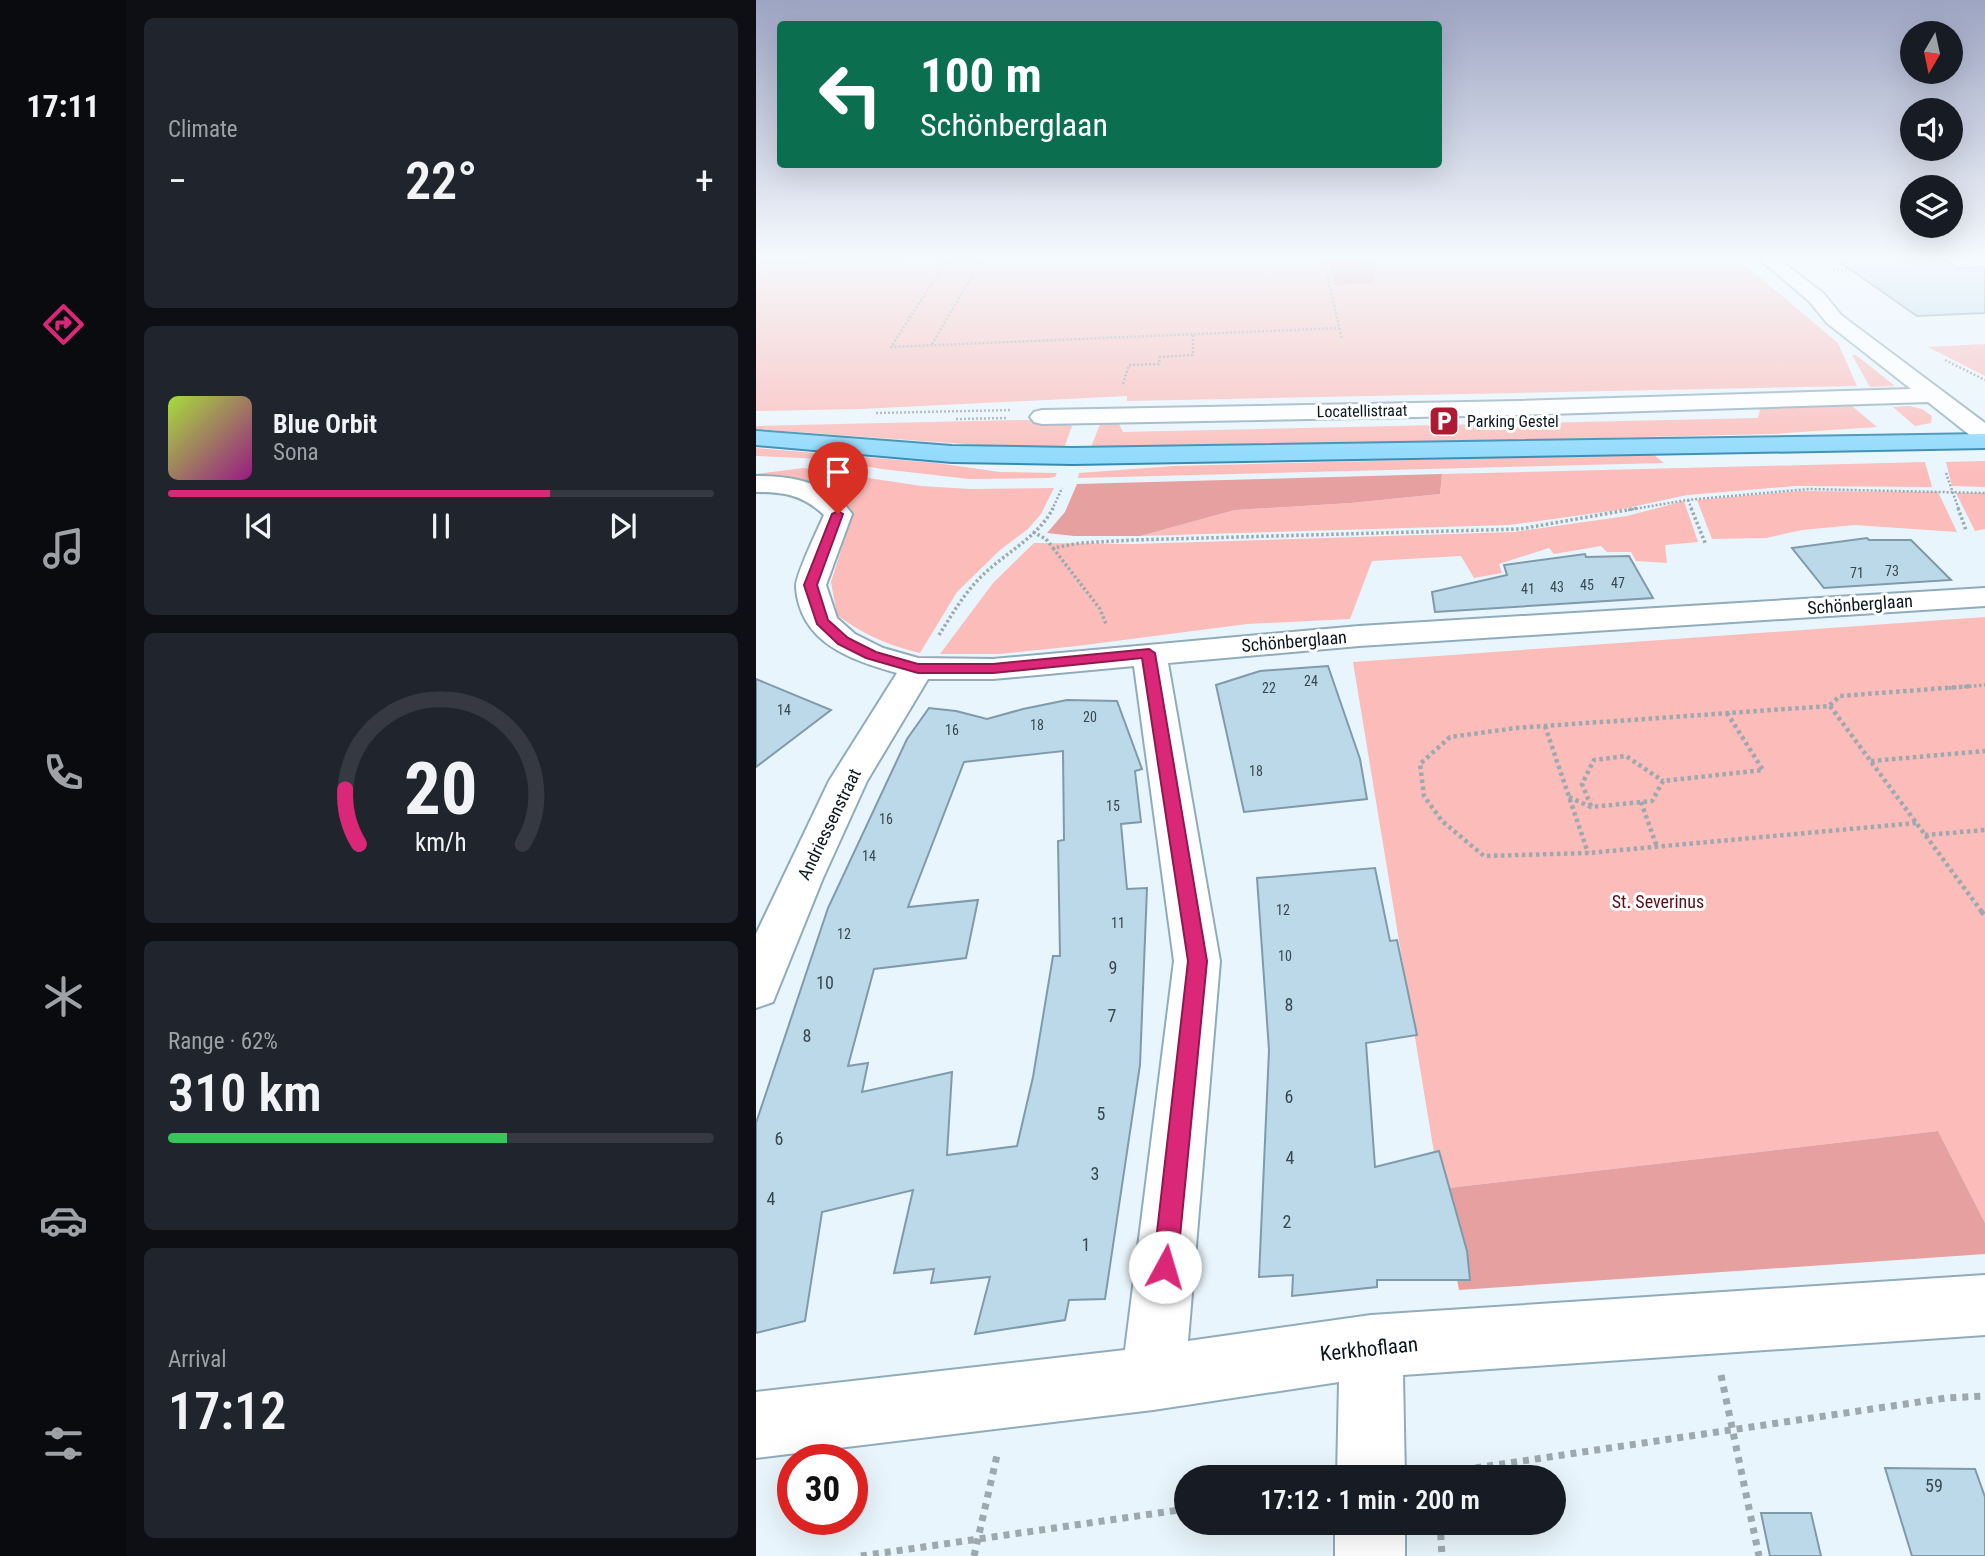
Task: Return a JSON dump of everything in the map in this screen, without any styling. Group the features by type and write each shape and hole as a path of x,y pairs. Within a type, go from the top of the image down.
{"main road":[{"path":"756,438 952,454 991,465 1032,468 1115,466 1203,455 1749,443 1838,445 1984,434"}],"street":[{"path":"1849,331 1984,434"},
{"name":"Locatellistraat","path":"1032,413 1573,407 1934,395"},
{"name":"Schönberglaan","path":"756,484 796,486 814,491 838,514 811,585 822,621 843,641 871,655 918,668 993,669 1385,634 1985,597"},
{"path":"1134,655 1197,961 1153,1378"},
{"name":"Andriessenstraat","path":"756,988 802,878 848,781 918,668"},
{"name":"Kerkhoflaan","path":"756,1425 1153,1378 1371,1346 1985,1305"},
{"path":"1371,1346 1371,1465"},
{"path":"1370,1535 1370,1556"}],"path":[{"path":"902,331 891,347 1275,331"},
{"path":"932,345 940,331"},
{"path":"1340,331 1342,339"},
{"path":"1122,387 1129,365 1159,364 1160,357 1193,355 1193,334"},
{"path":"870,413 1032,413"},
{"path":"1945,470 1966,530"},
{"path":"918,668 963,597 983,574 1050,514 1065,481"},
{"path":"1054,548 1080,543 1133,540 1520,530 1687,500 1809,489 1985,493"},
{"path":"1687,500 1706,545"},
{"path":"1033,532 1054,548 1134,655"},
{"path":"1916,823 1588,853 1484,856 1442,821 1424,796 1420,764 1450,737 1545,726 1829,706 1840,696 1985,685"},
{"path":"1829,706 1985,916"},
{"path":"1591,807 1582,783 1594,760 1626,756 1663,781 1763,770 1727,713"},
{"path":"1545,726 1588,853"},
{"path":"1870,761 1985,751"},
{"path":"1569,797 1591,807 1652,801 1663,781"},
{"path":"1641,802 1657,847"},
{"path":"1925,835 1985,830"},
{"path":"974,1556 1012,1394"},
{"path":"1504,1465 1946,1398 1985,1396"},
{"path":"1731,1430 1759,1556"},
{"path":"861,1556 1174,1511"},
{"path":"1441,1535 1442,1556"}],"green space":[{"path":"756,331 1823,331 1838,343 1857,386 1127,401 1127,396 860,409 756,411"},
{"path":"1985,344 1985,376 1928,347"},
{"path":"1852,355 1856,355 1895,386 1870,387"},
{"path":"1852,406 1877,427 1772,434 1090,450 1100,424 1119,424 1123,432 1758,418 1760,409"},
{"path":"1893,407 1922,409 1932,416 1931,423 1915,426"},
{"path":"1062,420 1072,426 1063,451 756,429 756,426"},
{"path":"756,448 936,463 1000,472 1057,473 1055,477 1049,478 969,479 822,459 756,456"},
{"path":"1653,454 1664,463 1078,478 1079,473 1174,466"},
{"path":"1985,461 1985,487 1952,486 1946,462"},
{"path":"1925,462 1932,487 1796,486 1687,495 1618,510 1509,525 1140,536 1235,510 1440,494 1442,474"},
{"path":"803,468 921,486 970,489 1054,488 1041,514 1028,529 1000,550 957,592 920,653 877,638 837,615 831,582 853,513 844,501 822,486 798,480 756,479 756,474"},
{"path":"1800,491 1938,492 1957,532 1855,525 1802,530 1766,538 1712,539 1697,500"},
{"path":"1956,493 1985,493 1985,529 1975,531"},
{"path":"1684,501 1698,542 1665,545 1667,563 1636,561 1631,552 1607,552 1601,546 1554,554 1549,548 1499,564 1502,573 1474,578 1461,556 1372,561 1350,619 1247,624 999,654 940,654 993,583 1034,543 1134,544 1514,532 1627,516"},
{"name":"St. Severinus","path":"1985,617 1985,1223 1938,1131 1440,1189 1353,662"}],"shaded area":[{"path":"1442,474 1440,494 1235,510 1140,536 1074,536 1047,533 1065,512 1077,484"},
{"path":"1938,1131 1985,1223 1985,1254 1459,1290 1440,1189"}],"building":[{"path":"1867,538 1911,540 1951,580 1824,588 1792,548"},
{"path":"1585,554 1586,557 1629,556 1653,598 1435,612 1432,592 1507,575 1504,565"},
{"path":"1328,666 1360,759 1367,799 1244,812 1216,685 1260,671"},
{"path":"756,679 831,710 756,767"},
{"path":"1067,700 1117,701 1142,769 1135,771 1141,822 1121,824 1127,889 1147,888 1140,1065 1105,1299 1069,1300 1065,1320 975,1334 990,1277 931,1283 934,1269 894,1273 913,1190 822,1212 805,1321 756,1333 756,1123 828,908 907,739 929,708 987,719","holes":["1063,751 1064,840 1058,841 1060,956 1053,956 1033,1077 1017,1146 947,1155 952,1072 862,1092 868,1063 848,1066 874,969 966,958 978,900 908,907 964,762"]},
{"path":"1375,868 1390,941 1397,940 1417,1035 1366,1043 1375,1167 1439,1151 1467,1251 1470,1280 1377,1280 1377,1287 1292,1296 1293,1275 1259,1277 1269,1050 1257,878"},
{"path":"1885,1468 1975,1469 1985,1497 1985,1556 1912,1556"},
{"path":"1761,1513 1811,1513 1821,1556 1770,1556"}],"place":[{"name":"Parking Gestel","path":"1444,421"}],"route":[{"path":"838,514 811,585 822,621 843,641 871,655 918,668 993,669 1149,653 1197,961 1165,1267"}]}
